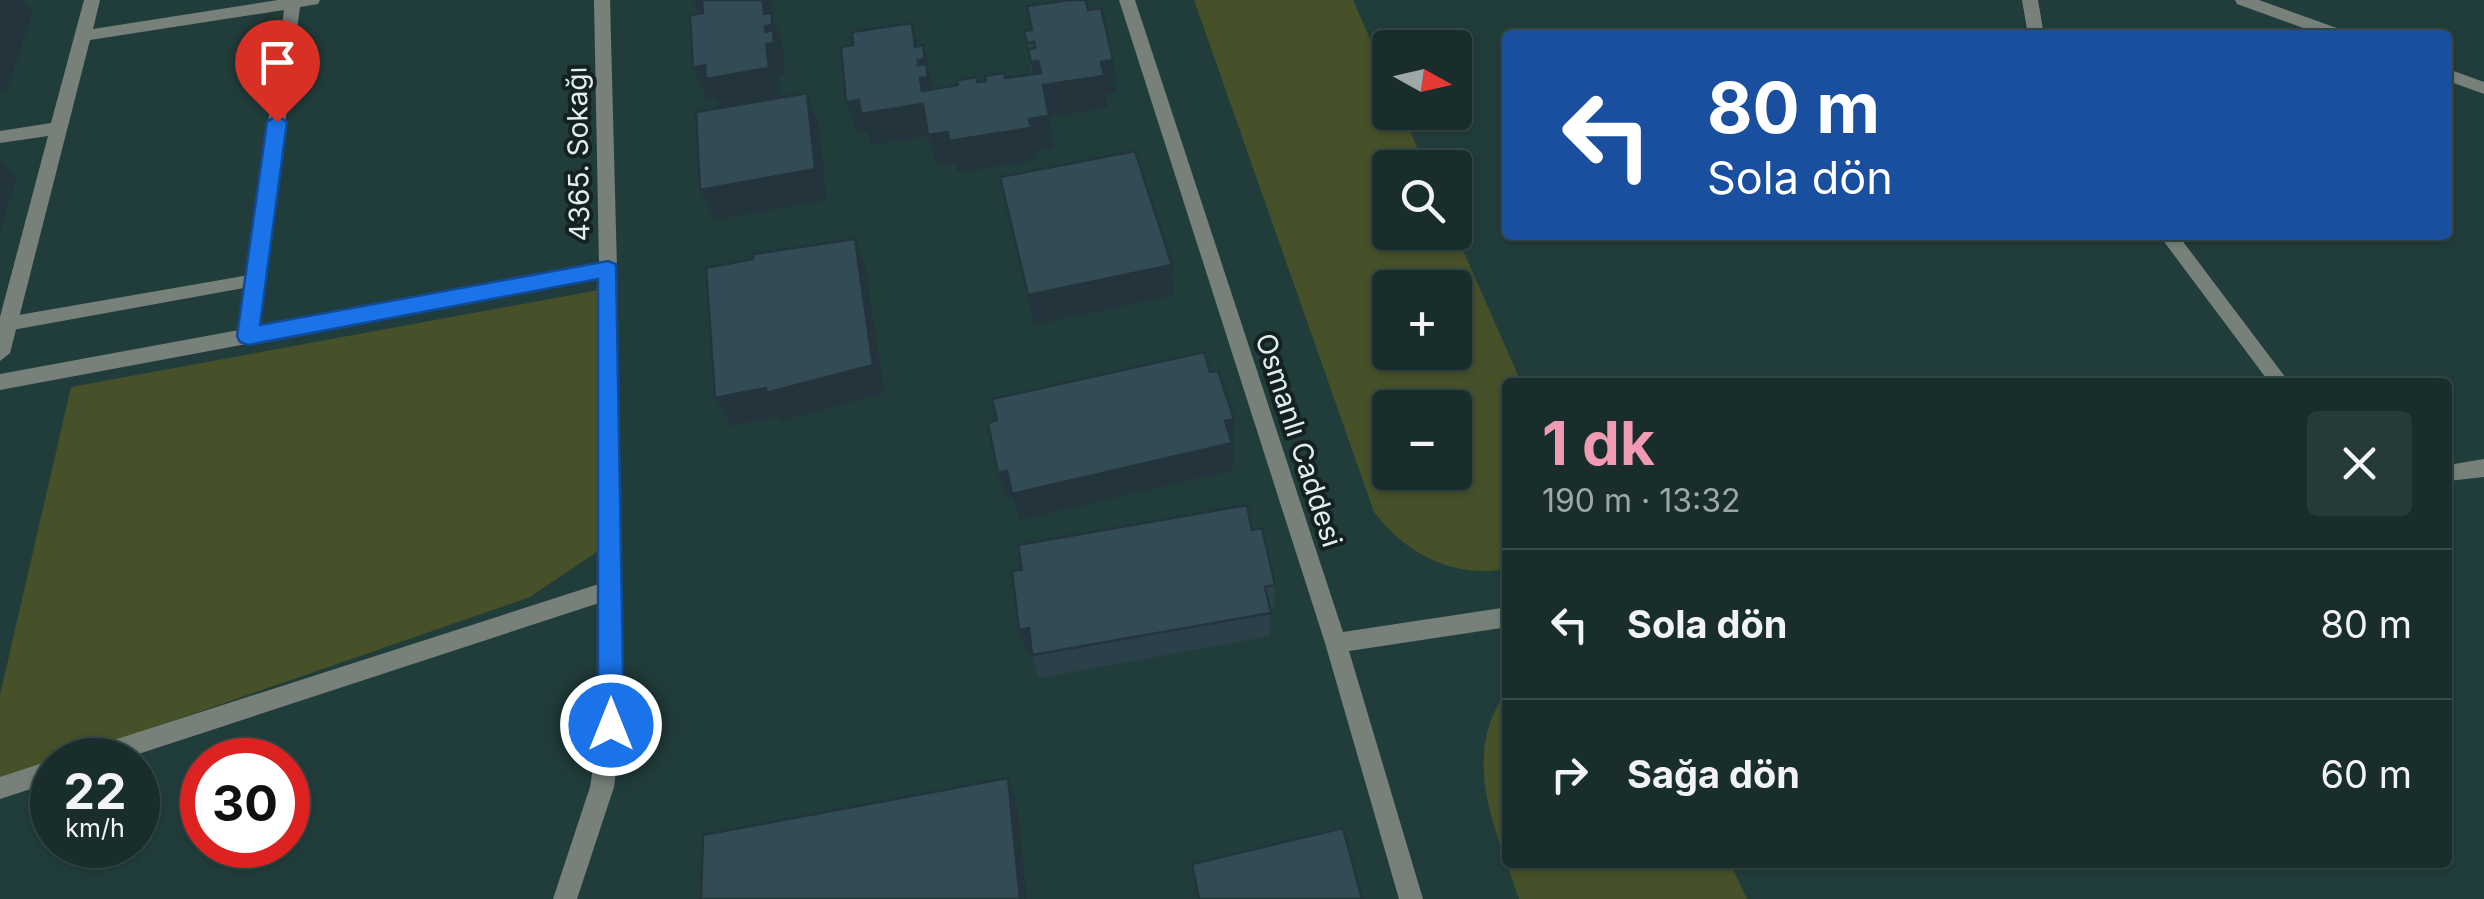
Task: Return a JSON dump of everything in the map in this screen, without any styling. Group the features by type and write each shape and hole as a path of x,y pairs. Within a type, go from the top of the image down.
{"street":[{"path":"0,353 92,0"},
{"name":"4365. Sokağı","path":"565,899 602,787 611,725 602,0"},
{"name":"Osmanlı Caddesi","path":"1127,0 1336,643 1411,899"},
{"path":"2030,0 2035,30"},
{"path":"2243,0 2324,30"},
{"path":"82,36 302,2 248,336"},
{"path":"2452,76 2484,88"},
{"path":"0,137 58,128"},
{"path":"2172,240 2277,378"},
{"path":"0,382 608,269"},
{"path":"2452,473 2484,468"},
{"path":"154,738 611,590"},
{"path":"1336,643 1502,618"},
{"path":"0,788 30,778"}],"lane":[{"path":"7,324 255,280"}],"green space":[{"path":"1194,0 1353,0 1372,44 1372,130 1410,130 1418,150 1372,150 1372,250 1463,250 1472,270 1372,270 1372,370 1472,370 1472,271 1519,378 1502,378 1502,570 1450,566 1401,540 1374,512"},
{"path":"615,287 622,535 530,597 124,738 30,738 30,771 0,781 0,695 71,387"},
{"path":"1502,699 1502,849 1486,794 1484,768 1485,742"},
{"path":"1508,868 1732,868 1747,899 1519,899"}],"building":[{"path":"702,0 763,0 764,14 772,13 772,25 765,26 765,32 773,30 774,43 766,44 769,68 706,79 705,65 693,68 690,15 703,13"},
{"path":"1086,0 1088,10 1101,8 1113,60 1101,62 1104,76 1043,85 1049,116 1029,119 1031,128 949,141 948,132 928,135 923,104 861,114 859,100 846,102 841,47 853,45 852,32 912,23 915,47 923,45 925,59 918,60 918,65 926,64 928,77 920,78 922,91 958,85 957,80 977,77 977,82 986,81 985,76 1004,73 1005,78 1041,73 1038,61 1031,62 1028,49 1035,48 1034,42 1027,43 1024,31 1032,30 1027,6"},
{"path":"807,93 815,169 700,190 696,112"},
{"path":"1135,151 1172,265 1028,295 1000,177"},
{"path":"855,239 873,365 766,393 766,388 715,398 706,268 753,259 753,254"},
{"path":"1204,352 1210,372 1218,371 1234,419 1225,421 1232,443 1012,494 1007,471 998,473 988,423 997,420 992,399"},
{"path":"1247,505 1252,530 1262,528 1275,585 1265,587 1271,613 1032,655 1029,628 1019,630 1012,571 1022,570 1018,545"},
{"path":"1008,778 1020,899 701,899 703,835"},
{"path":"1343,828 1362,899 1199,899 1192,864"}],"route":[{"path":"277,122 248,336 608,269 611,725"}]}
